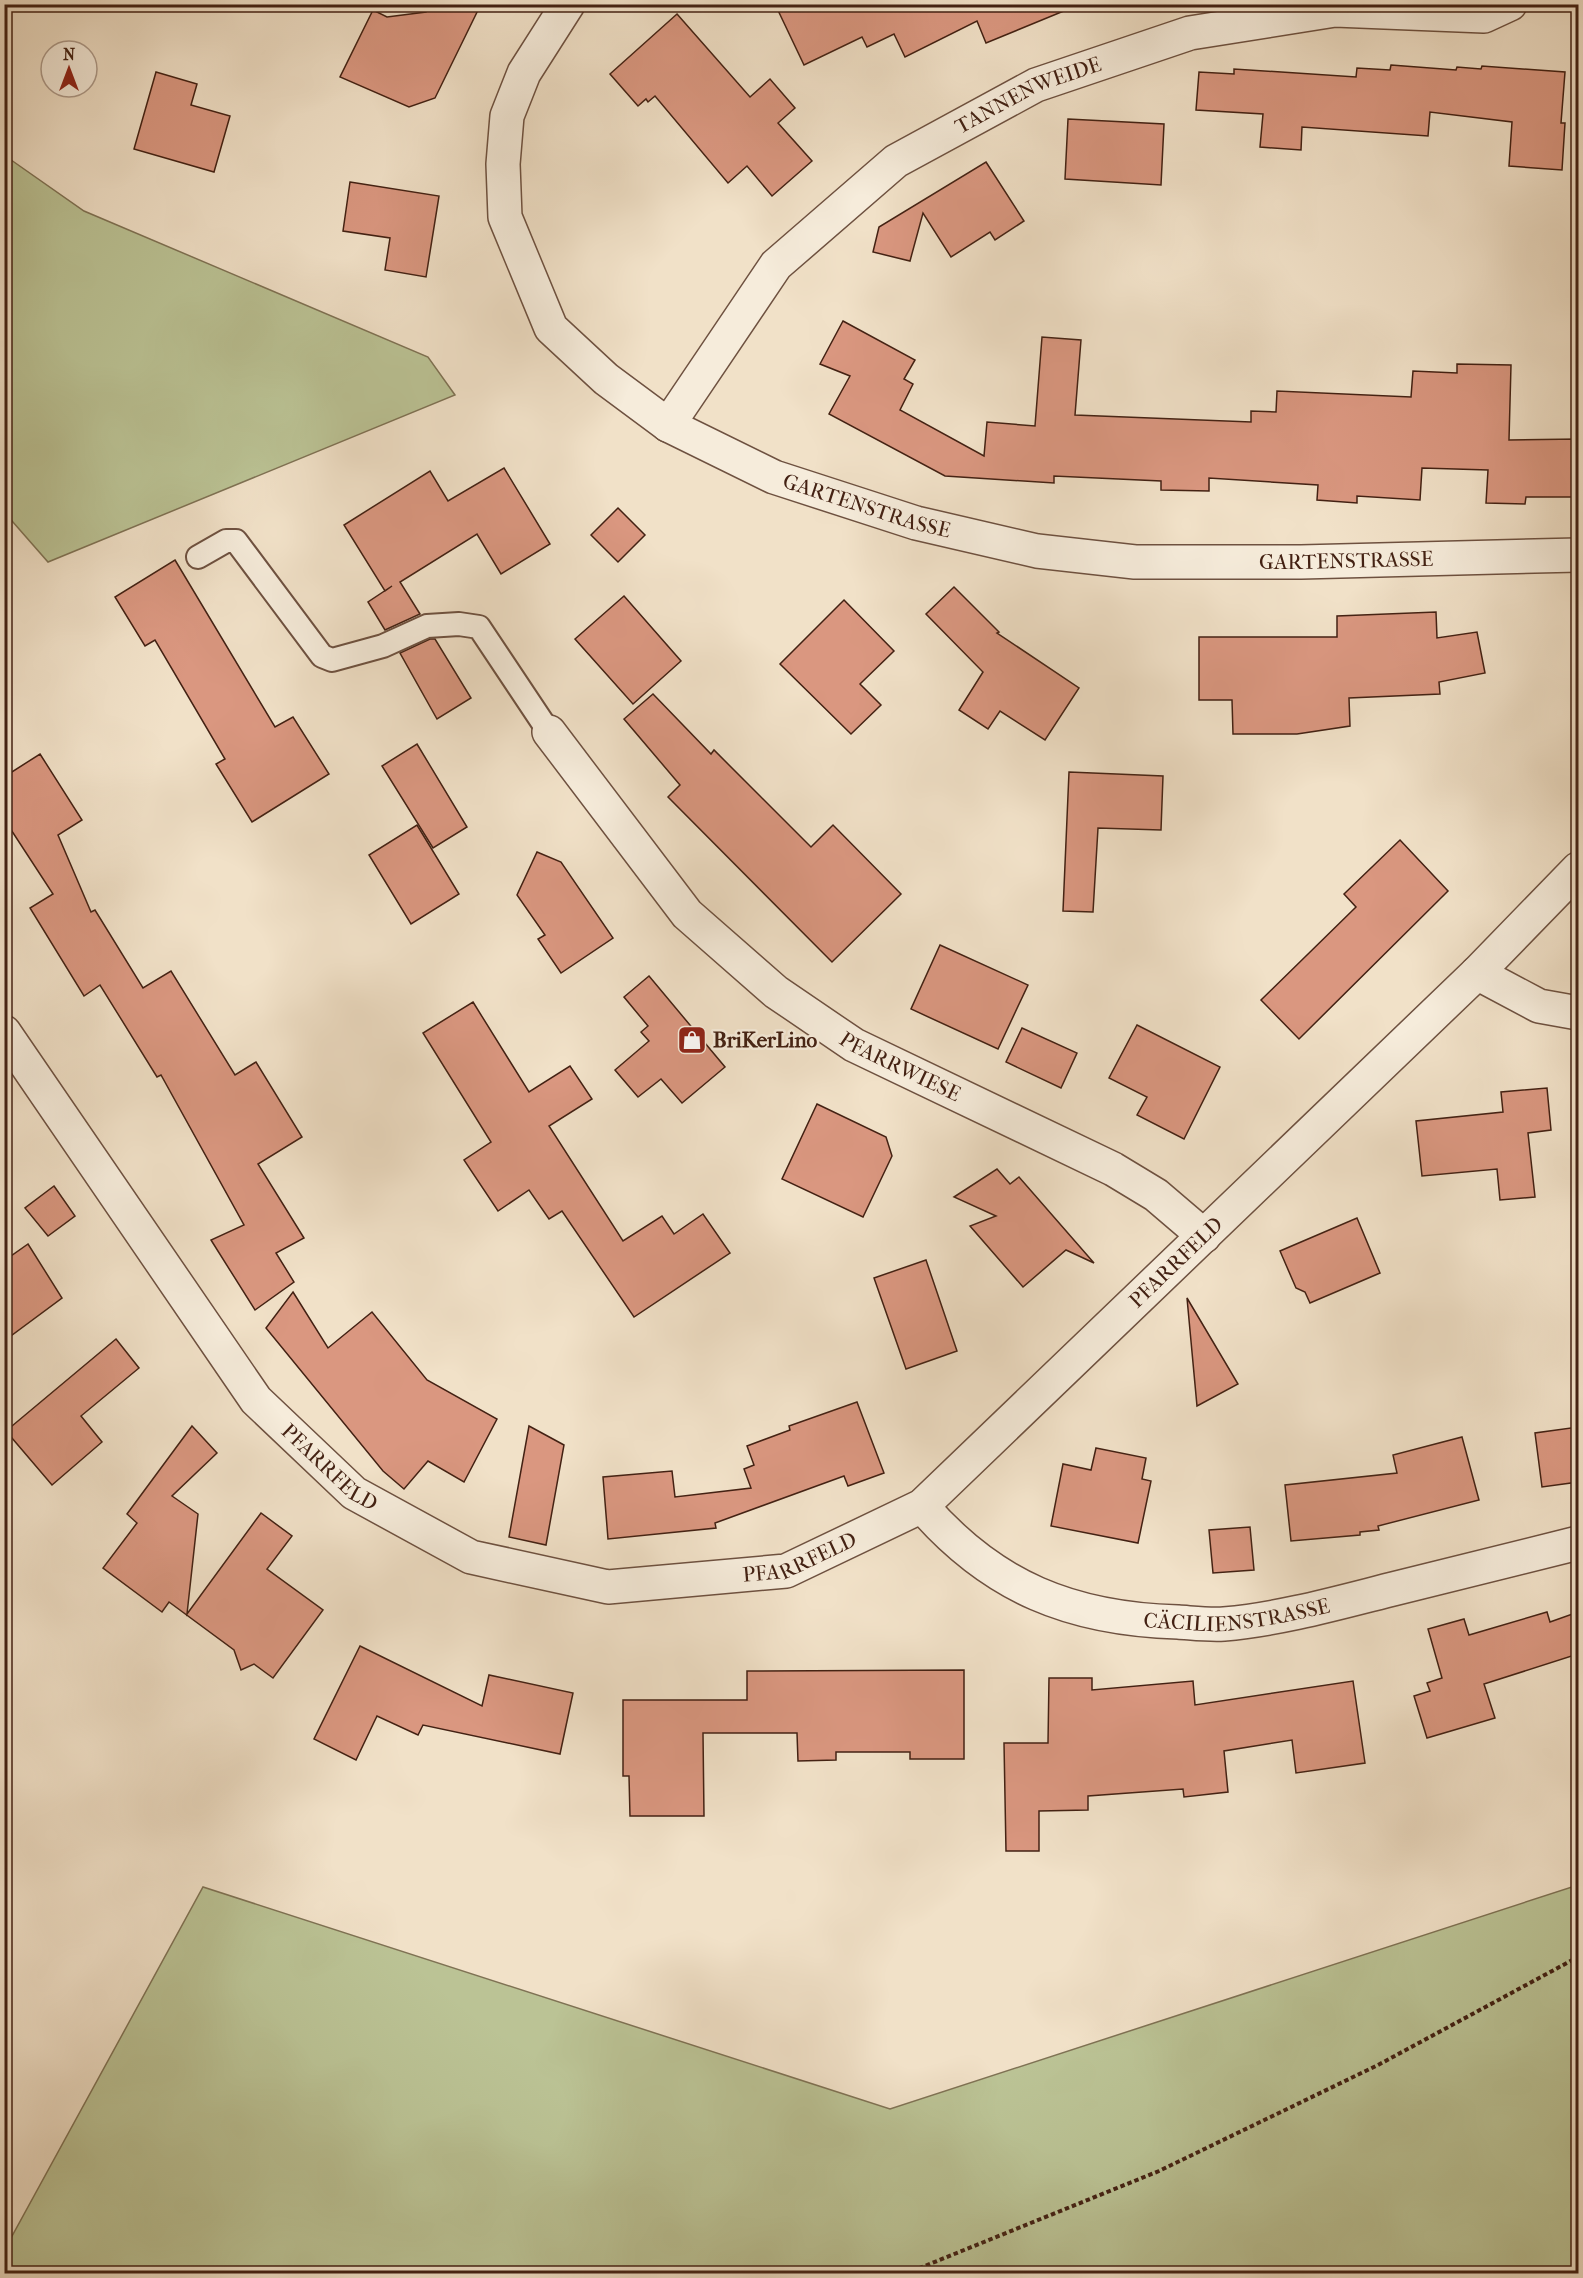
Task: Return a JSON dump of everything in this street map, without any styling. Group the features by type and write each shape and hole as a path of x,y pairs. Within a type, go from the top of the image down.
{"street":[{"name":"GARTENSTRASSE","path":"568,4 524,73 507,116 503,164 506,217 551,328 606,379 668,425 774,477 916,523 1037,551 1135,562 1301,562 1578,555"},
{"name":"TANNENWEIDE","path":"668,425 776,265 896,161 1036,85 1190,33 1335,10 1484,16 1510,4"},
{"name":"PFARRWIESE","path":"549,732 687,914 776,992 854,1045 1113,1168 1156,1195 1204,1236"},
{"name":"PFARRFELD","path":"4,1032 256,1400 354,1493 471,1557 608,1587 786,1571 922,1506 1477,973 1578,869"},
{"path":"1477,973 1539,1006 1578,1013"},
{"name":"CÄCILIENSTRASSE","path":"922,1506 945,1532 996,1573 1041,1597 1094,1614 1151,1622 1223,1624 1317,1608 1578,1543"}],"lane":[{"path":"198,557 225,541 236,541 301,632 322,656 332,660 383,646 427,626 459,624 479,627 549,732"}],"path":[{"path":"905,2274 1159,2171 1378,2065 1578,1957"}],"green space":[{"path":"4,155 84,211 428,357 455,395 48,562 5,513"},
{"path":"1578,1885 1578,2273 5,2273 5,2249 203,1887 890,2109"}],"building":[{"path":"429,4 481,4 435,98 409,107 340,77 373,10 387,17 426,12"},
{"path":"775,4 1076,4 1076,6 986,43 977,21 905,57 894,34 867,47 862,37 804,65"},
{"path":"677,14 750,97 770,79 795,108 778,123 812,161 772,196 747,166 728,183 655,96 648,102 646,99 638,106 610,74"},
{"path":"1391,65 1456,70 1457,67 1481,69 1482,66 1565,72 1561,123 1565,123 1562,170 1509,166 1512,122 1430,112 1428,136 1302,127 1301,150 1260,147 1263,114 1196,110 1199,72 1234,74 1234,69 1356,77 1357,68 1390,70"},
{"path":"156,72 197,84 191,105 230,116 214,172 134,149"},
{"path":"1068,119 1164,124 1161,185 1065,179"},
{"path":"986,162 1024,221 995,240 990,232 951,257 923,213 910,261 873,252 879,227"},
{"path":"350,182 439,196 426,277 385,270 390,238 343,231"},
{"path":"843,321 915,360 904,379 913,384 900,410 984,456 987,422 1035,426 1042,337 1081,340 1075,415 1251,422 1251,411 1276,412 1277,391 1411,397 1413,371 1457,373 1457,364 1511,365 1509,440 1578,439 1578,497 1526,497 1525,504 1486,503 1488,470 1422,468 1420,500 1357,496 1357,503 1317,500 1318,485 1209,478 1209,491 1161,490 1161,481 1054,476 1054,483 945,476 829,414 850,376 820,364"},
{"path":"504,468 550,544 501,574 477,534 400,582 420,614 385,630 368,602 385,591 344,525 430,471 448,501"},
{"path":"618,508 645,535 618,562 591,535"},
{"path":"175,560 275,727 293,717 329,774 252,822 216,764 225,759 155,640 145,646 115,597"},
{"path":"954,587 999,632 997,633 1079,688 1045,740 1000,711 988,729 959,710 983,672 926,614"},
{"path":"624,596 681,661 633,704 575,639"},
{"path":"844,600 894,651 860,684 881,705 851,734 780,664"},
{"path":"1436,612 1437,638 1477,632 1485,673 1439,682 1440,694 1349,698 1350,726 1297,734 1233,734 1232,700 1199,700 1199,637 1337,637 1337,616"},
{"path":"430,639 435,639 471,698 437,719 400,653"},
{"path":"653,694 711,754 714,750 811,847 833,825 901,894 832,962 668,797 680,785 624,719"},
{"path":"417,744 467,827 433,848 382,766"},
{"path":"40,754 82,820 58,835 91,912 95,910 143,988 171,971 235,1075 256,1062 302,1137 258,1164 304,1238 276,1253 294,1282 255,1310 211,1240 244,1225 161,1075 157,1077 100,985 84,996 30,908 53,894 4,819 4,777"},
{"path":"1069,772 1163,776 1161,830 1098,828 1093,912 1063,911"},
{"path":"417,825 459,894 411,924 369,855"},
{"path":"1400,840 1448,891 1299,1039 1261,1000 1356,907 1344,894"},
{"path":"537,852 561,862 613,938 561,973 538,939 545,935 517,895"},
{"path":"940,945 1028,985 998,1049 911,1009"},
{"path":"649,976 725,1067 682,1103 661,1079 638,1097 615,1070 649,1041 641,1032 648,1026 624,997"},
{"path":"473,1002 529,1092 570,1066 592,1099 549,1126 623,1241 662,1216 674,1234 703,1214 730,1253 634,1317 562,1211 549,1219 529,1190 498,1211 464,1160 491,1142 423,1033"},
{"path":"1137,1025 1220,1067 1184,1139 1137,1115 1147,1097 1109,1078"},
{"path":"1022,1028 1077,1053 1061,1088 1006,1062"},
{"path":"1547,1088 1551,1130 1528,1133 1535,1197 1500,1200 1497,1169 1422,1176 1416,1121 1503,1112 1501,1092"},
{"path":"817,1104 886,1137 892,1156 863,1217 782,1179"},
{"path":"997,1169 1010,1184 1019,1177 1094,1263 1066,1250 1023,1287 970,1226 996,1216 954,1197"},
{"path":"54,1186 75,1216 48,1236 25,1208"},
{"path":"1357,1218 1380,1273 1310,1303 1305,1292 1296,1288 1280,1251"},
{"path":"28,1244 62,1298 4,1341 4,1261"},
{"path":"926,1260 957,1351 906,1369 874,1278"},
{"path":"293,1292 328,1348 372,1312 427,1380 497,1419 464,1482 428,1461 404,1489 383,1471 266,1328"},
{"path":"1187,1298 1238,1384 1197,1406"},
{"path":"116,1339 139,1368 81,1416 102,1442 52,1485 6,1431"},
{"path":"857,1402 884,1473 848,1486 844,1476 715,1523 716,1528 608,1539 603,1477 672,1471 675,1497 751,1488 744,1469 754,1465 747,1446 790,1430 789,1426"},
{"path":"192,1426 217,1453 172,1496 198,1514 187,1614 261,1513 292,1536 267,1569 323,1610 273,1678 254,1664 241,1670 234,1650 169,1602 162,1612 103,1568 137,1523 127,1514"},
{"path":"529,1426 564,1445 546,1545 509,1537"},
{"path":"1578,1427 1578,1482 1542,1487 1535,1433"},
{"path":"1462,1437 1479,1500 1378,1526 1379,1530 1360,1532 1360,1535 1291,1541 1285,1485 1397,1473 1393,1455"},
{"path":"1096,1448 1146,1458 1142,1479 1151,1481 1138,1543 1051,1526 1063,1464 1091,1470"},
{"path":"1250,1527 1254,1570 1213,1573 1209,1530"},
{"path":"1547,1612 1550,1622 1578,1612 1578,1654 1484,1684 1495,1718 1427,1738 1414,1696 1430,1691 1427,1683 1442,1678 1428,1629 1464,1619 1469,1635"},
{"path":"360,1646 482,1706 489,1675 573,1693 560,1754 423,1725 418,1735 377,1716 356,1760 314,1739"},
{"path":"964,1670 964,1759 910,1759 910,1752 836,1752 836,1760 798,1761 797,1733 703,1733 704,1816 630,1816 629,1776 623,1776 623,1700 747,1700 747,1671"},
{"path":"1049,1678 1092,1678 1092,1690 1193,1681 1195,1705 1353,1681 1365,1763 1296,1773 1292,1740 1224,1751 1228,1792 1184,1797 1183,1789 1088,1796 1088,1810 1039,1811 1039,1851 1006,1851 1004,1743 1048,1743"}],"place":[{"name":"BriKerLino","path":"692,1040"}]}
